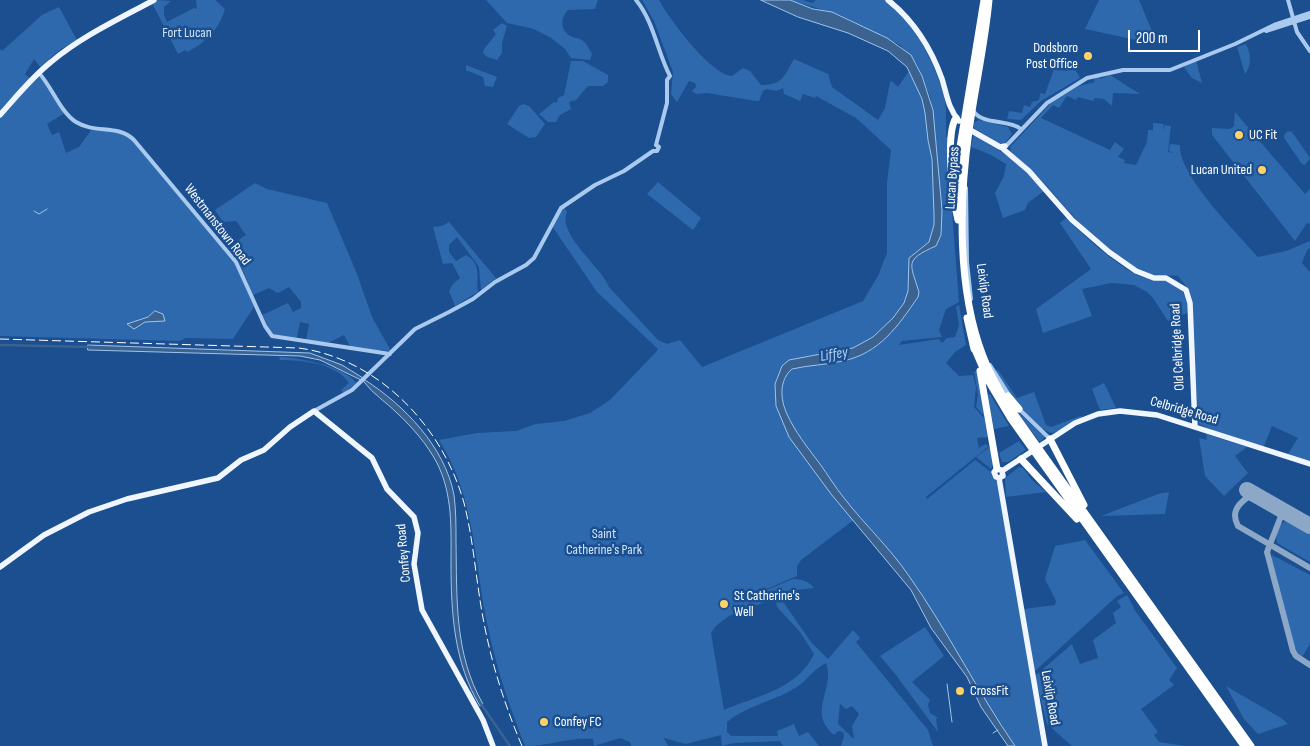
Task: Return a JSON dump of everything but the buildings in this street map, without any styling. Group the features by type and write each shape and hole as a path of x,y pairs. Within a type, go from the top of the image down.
{"highway":[{"name":"Lucan Bypass","path":"958,220 958,175 984,0"},
{"name":"Lucan Bypass","path":"983,357 972,322 965,265 963,209 965,125 987,20 989,0"},
{"path":"974,112 982,69 987,20"},
{"path":"973,33 981,26"},
{"path":"958,220 954,203 951,155 953,124 965,125"},
{"name":"Leixlip Road","path":"958,220 962,288 973,345"},
{"path":"973,345 1000,470"},
{"path":"973,345 989,382 1003,407 1244,746"},
{"path":"983,357 1003,389 1019,409"},
{"path":"983,357 993,379 1015,415 1251,746"},
{"path":"1051,436 1074,488 1118,559"},
{"path":"1021,459 1101,546"}],"main road":[{"path":"0,115 39,73 82,39 154,0"},
{"name":"Leixlip Road","path":"888,0 904,14 921,36 965,125"},
{"name":"Old Celbridge Road","path":"965,125 1005,148 1029,171 1072,220 1109,252 1136,272 1154,278 1166,278 1186,290 1190,303 1192,383 1197,418 1195,426"},
{"path":"0,567 44,535 70,520 116,502 218,478 240,460 264,450 290,427 314,411"},
{"name":"Confey Road","path":"314,411 372,458 387,489 414,517 418,533 414,564 422,610 483,720 493,746"},
{"name":"Celbridge Road","path":"1000,470 1021,459 1051,436 1090,417 1120,411 1157,415 1310,464"},
{"name":"Leixlip Road","path":"1000,470 994,475 1000,478 1045,746"}],"street":[{"path":"314,411 348,393 416,329 473,299 495,282 526,265 534,258 562,208 595,185 624,171 653,151 652,147 656,145 667,103 667,80 664,74 661,50 636,0"},
{"path":"1288,0 1298,36 1310,51"},
{"path":"1005,148 1048,103 1087,78 1112,72 1170,70 1261,32 1310,15"},
{"name":"Westmanstown Road","path":"39,73 52,88 64,110 75,122 91,128 119,131 134,140 236,262 265,326 272,336 390,354"},
{"path":"974,112 980,117 1014,125 1021,130"},
{"name":"Leixlip Road","path":"974,112 965,125 966,238 973,310 988,360 1019,409 1051,436"},
{"path":"965,125 980,117"}],"green space":[{"name":"Fort Lucan","path":"159,0 171,1 164,7 164,15 167,22 194,8 197,9 196,0 215,0 225,9 219,23 205,40 187,52 185,50 178,54 152,3"},
{"path":"486,0 598,0 595,9 568,10 565,13 562,24 568,34 582,40 587,45 592,54 590,60 571,58 565,49 551,38 534,29 507,23"},
{"name":"Saint Catherine's Park","path":"642,0 659,0 691,45 723,73 732,76 743,68 750,71 761,85 768,85 778,81 785,75 794,59 828,74 832,87 878,120 885,108 890,82 892,81 898,87 909,71 922,99 927,120 931,99 917,64 900,45 840,15 790,0 803,0 812,3 816,0 884,0 905,18 925,50 934,67 945,99 946,137 952,137 950,185 959,302 946,309 939,330 942,337 902,341 899,345 939,339 942,343 947,338 955,337 959,325 956,307 959,305 966,345 955,352 946,363 959,376 973,375 976,387 974,407 985,419 990,437 977,438 979,448 985,444 989,446 926,497 927,499 975,460 991,472 998,485 1042,746 1015,746 904,570 859,516 801,560 797,566 797,576 720,609 793,579 807,582 814,588 787,591 779,596 811,642 828,659 853,630 860,638 856,642 928,730 933,746 841,746 844,736 843,732 838,731 834,735 822,718 823,700 828,682 826,663 795,688 741,712 727,722 727,732 731,736 778,736 777,731 794,724 799,736 808,732 819,746 783,746 780,741 734,743 722,746 721,735 686,744 664,738 668,746 631,746 630,742 620,738 594,746 593,739 584,739 525,746 508,699 494,651 486,618 466,504 451,461 439,440 477,433 516,431 536,424 564,421 590,413 610,400 658,349 597,292 552,226 564,207 567,212 568,231 609,287 658,340 667,344 680,340 702,367 863,301 878,276 887,253 887,183 891,150 856,118 816,96 815,98 803,94 800,101 784,94 783,88 776,91 767,89 763,91 759,101 756,101 707,93 696,94 692,91 696,87 695,83 689,81 677,102 671,94 673,72 654,21","holes":["775,599 777,607 800,632 814,654 807,666 786,684 762,696 724,710 711,633 723,620 731,615","840,704 846,709 852,706 859,714 852,726 854,739 838,724"]},
{"path":"1099,0 1139,0 1155,38 1141,41 1085,29"},
{"path":"59,7 77,40 61,49 40,67 34,59 25,74 31,79 0,111 0,49 2,51 42,15"},
{"path":"502,23 507,26 502,43 502,53 497,60 487,57 483,53 496,34 493,30"},
{"path":"1246,44 1250,59 1249,67 1245,74 1237,47"},
{"path":"1058,58 1075,69 1080,78 1041,101 1021,120 1007,119 1009,111 1022,113 1024,105 1030,107 1032,102 1039,100 1040,93 1045,94"},
{"path":"1196,60 1202,83 1192,78 1184,67"},
{"path":"571,61 583,61 608,75 608,82 603,86 588,86 576,100 569,102 571,109 560,115 556,122 548,122 539,114 554,102 557,103 558,98 564,95"},
{"path":"466,65 497,77 493,87 485,86 483,77 466,70"},
{"path":"1110,75 1140,94 1113,93 1112,106 1104,99 1095,98 1093,101 1078,97 1076,100 1067,96 1059,108 1053,105 1041,118 1110,150 1115,142 1124,149 1118,157 1125,160 1124,163 1136,165 1147,142 1148,130 1153,130 1153,123 1164,124 1163,131 1165,125 1171,126 1168,152 1174,153 1169,151 1170,144 1180,145 1188,172 1198,187 1258,257 1286,251 1310,241 1310,248 1307,250 1302,263 1310,272 1310,461 1288,454 1298,438 1272,426 1264,446 1260,446 1216,432 1199,424 1188,289 1178,276 1147,273 1117,257 1078,222 1040,179 1011,152 1010,147 1052,102 1079,86 1095,82 1094,79"},
{"path":"37,77 41,77 65,113 47,124 52,135 59,132 66,153 79,147 92,129 129,136 235,264 254,307 233,339 186,338 179,341 0,336 0,116"},
{"path":"523,104 529,106 545,124 536,137 529,138 507,124 519,106"},
{"name":"Lucan United","path":"1235,112 1305,194 1310,189 1310,224 1307,223 1295,241 1212,135 1212,128 1230,129 1234,126"},
{"path":"979,120 1008,127 1012,134 1005,143 999,144 974,128 974,123"},
{"path":"1288,131 1292,132 1310,158 1305,165 1302,164 1284,138"},
{"path":"974,135 1011,158 1045,190 1028,203 1025,210 1003,218 995,193 1004,176 1006,164 989,154 971,147"},
{"path":"658,182 701,218 693,230 647,194"},
{"path":"255,183 267,189 327,203 357,274 372,317 391,351 356,349 350,346 344,335 328,343 306,340 309,324 300,322 297,338 272,334 262,315 288,303 293,312 301,308 301,302 289,287 278,293 269,288 253,295 241,266 227,248 246,235 236,221 223,222 215,210"},
{"path":"1066,218 1100,249 1128,270 1142,277 1169,281 1177,285 1186,298 1187,313 1168,321 1147,292 1134,285 1111,283 1082,289 1092,316 1043,333 1036,309 1091,269 1060,223"},
{"path":"449,222 496,278 481,290 479,267 457,237 449,245 449,252 456,261 466,255 474,262 477,271 478,292 455,306 449,291 460,278 452,263 443,264 433,227 442,226"},
{"path":"279,357 321,364 343,372 356,383 344,393 341,390 349,383 336,371 308,362 280,360"},
{"path":"998,370 1017,398 1034,392 1046,425 1051,427 1078,417 1082,416 1082,418 1053,433 1037,425 1013,397 995,371"},
{"path":"974,371 977,372 986,418 976,407 978,395"},
{"path":"1104,383 1116,408 1100,410 1092,389"},
{"path":"990,394 1009,426 994,429 987,395"},
{"path":"1017,413 1045,437 1040,442"},
{"path":"1206,434 1247,447 1235,456 1248,473 1224,496 1205,476 1199,438 1207,440"},
{"path":"1019,441 1026,450 1008,462 1002,462 999,453"},
{"path":"992,445 994,462 991,469 976,457"},
{"path":"1019,467 1023,468 1032,480 1046,492 1006,497 1005,478"},
{"path":"1169,492 1165,514 1101,516 1158,494"},
{"path":"1286,521 1310,534 1310,562 1277,543 1278,530 1283,522"},
{"path":"1085,540 1124,593 1116,597 1034,672 1024,609 1055,605 1056,601 1045,579 1055,546"},
{"path":"1272,555 1310,575 1310,644 1302,657 1298,654 1294,645 1271,560"},
{"path":"1127,595 1136,612 1177,668 1169,680 1174,685 1141,709 1158,732 1154,735 1159,742 1185,746 1072,746 1047,724 1035,676 1072,644 1080,664 1098,658 1093,640 1116,623 1113,613 1121,607 1117,601"},
{"path":"925,627 944,656 912,682 930,700 928,705 930,713 938,718 936,719 938,732 880,656"},
{"path":"1226,686 1288,724 1258,734 1244,719"}],"water":[{"name":"Liffey","path":"761,0 790,0 813,9 832,12 887,38 911,55 922,76 933,110 942,210 941,235 936,246 919,255 912,263 913,275 919,292 918,297 887,337 868,352 843,361 792,369 783,384 782,396 787,414 798,434 841,494 909,576 937,618 1015,746 1008,746 981,707 967,677 931,628 911,590 831,494 789,437 776,406 775,384 782,366 789,360 853,348 873,337 893,318 904,303 908,291 909,258 929,242 934,225 932,159 922,99 907,67 888,51 848,33 798,17"},
{"path":"155,311 163,314 165,321 145,322 134,329 127,324 148,317"},
{"path":"88,345 310,353 342,365 363,378 361,380 320,360 300,356 88,350"},
{"path":"365,380 394,402 421,429 442,460 449,477 455,506 459,625 467,665 483,704 480,706 464,673 453,619 450,512 442,475 429,449 419,436 403,418 371,390 364,382"}],"waterway":[{"path":"34,211 39,214 47,209"},
{"path":"0,345 90,347"},
{"path":"947,684 951,714"},
{"path":"481,704 510,746"},
{"path":"951,715 952,722"},
{"path":"993,733 998,730"}],"taxiway":[{"path":"1259,497 1248,497 1238,506 1235,513 1238,526 1310,568"},
{"path":"1283,511 1267,552 1293,651 1296,656 1310,665"}],"runway":[{"path":"1247,490 1310,526"}],"railway":[{"path":"0,339 299,348 328,355 356,366 381,382 404,401 424,423 441,448 454,475 464,503 487,639 505,701 522,746"}],"place":[{"name":"Dodsboro Post Office","path":"1088,56"},
{"name":"UC Fit","path":"1239,135"},
{"name":"Lucan United","path":"1262,170"},
{"name":"St Catherine's Well","path":"724,604"},
{"name":"CrossFit","path":"960,691"},
{"name":"Confey FC","path":"544,722"}]}
